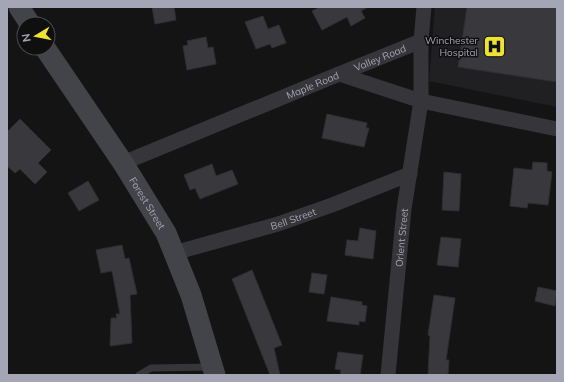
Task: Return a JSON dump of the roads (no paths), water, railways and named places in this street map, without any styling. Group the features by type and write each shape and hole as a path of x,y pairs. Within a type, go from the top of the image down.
{"main road":[{"path":"19,7 25,16"},
{"name":"Forest Street","path":"51,56 123,163 166,233 191,295 214,371"}],"street":[{"name":"Valley Road","path":"421,101 421,41 424,7"},
{"name":"Valley Road","path":"339,74 421,41"},
{"name":"Maple Road","path":"123,163 339,74 421,101 557,129"},
{"name":"Orient Street","path":"388,375 404,208 421,101"},
{"name":"Bell Street","path":"174,253 278,224 332,205 410,174"}],"lane":[{"path":"139,375 151,368 214,371"}],"place":[{"name":"Winchester Hospital","path":"494,46"}]}
